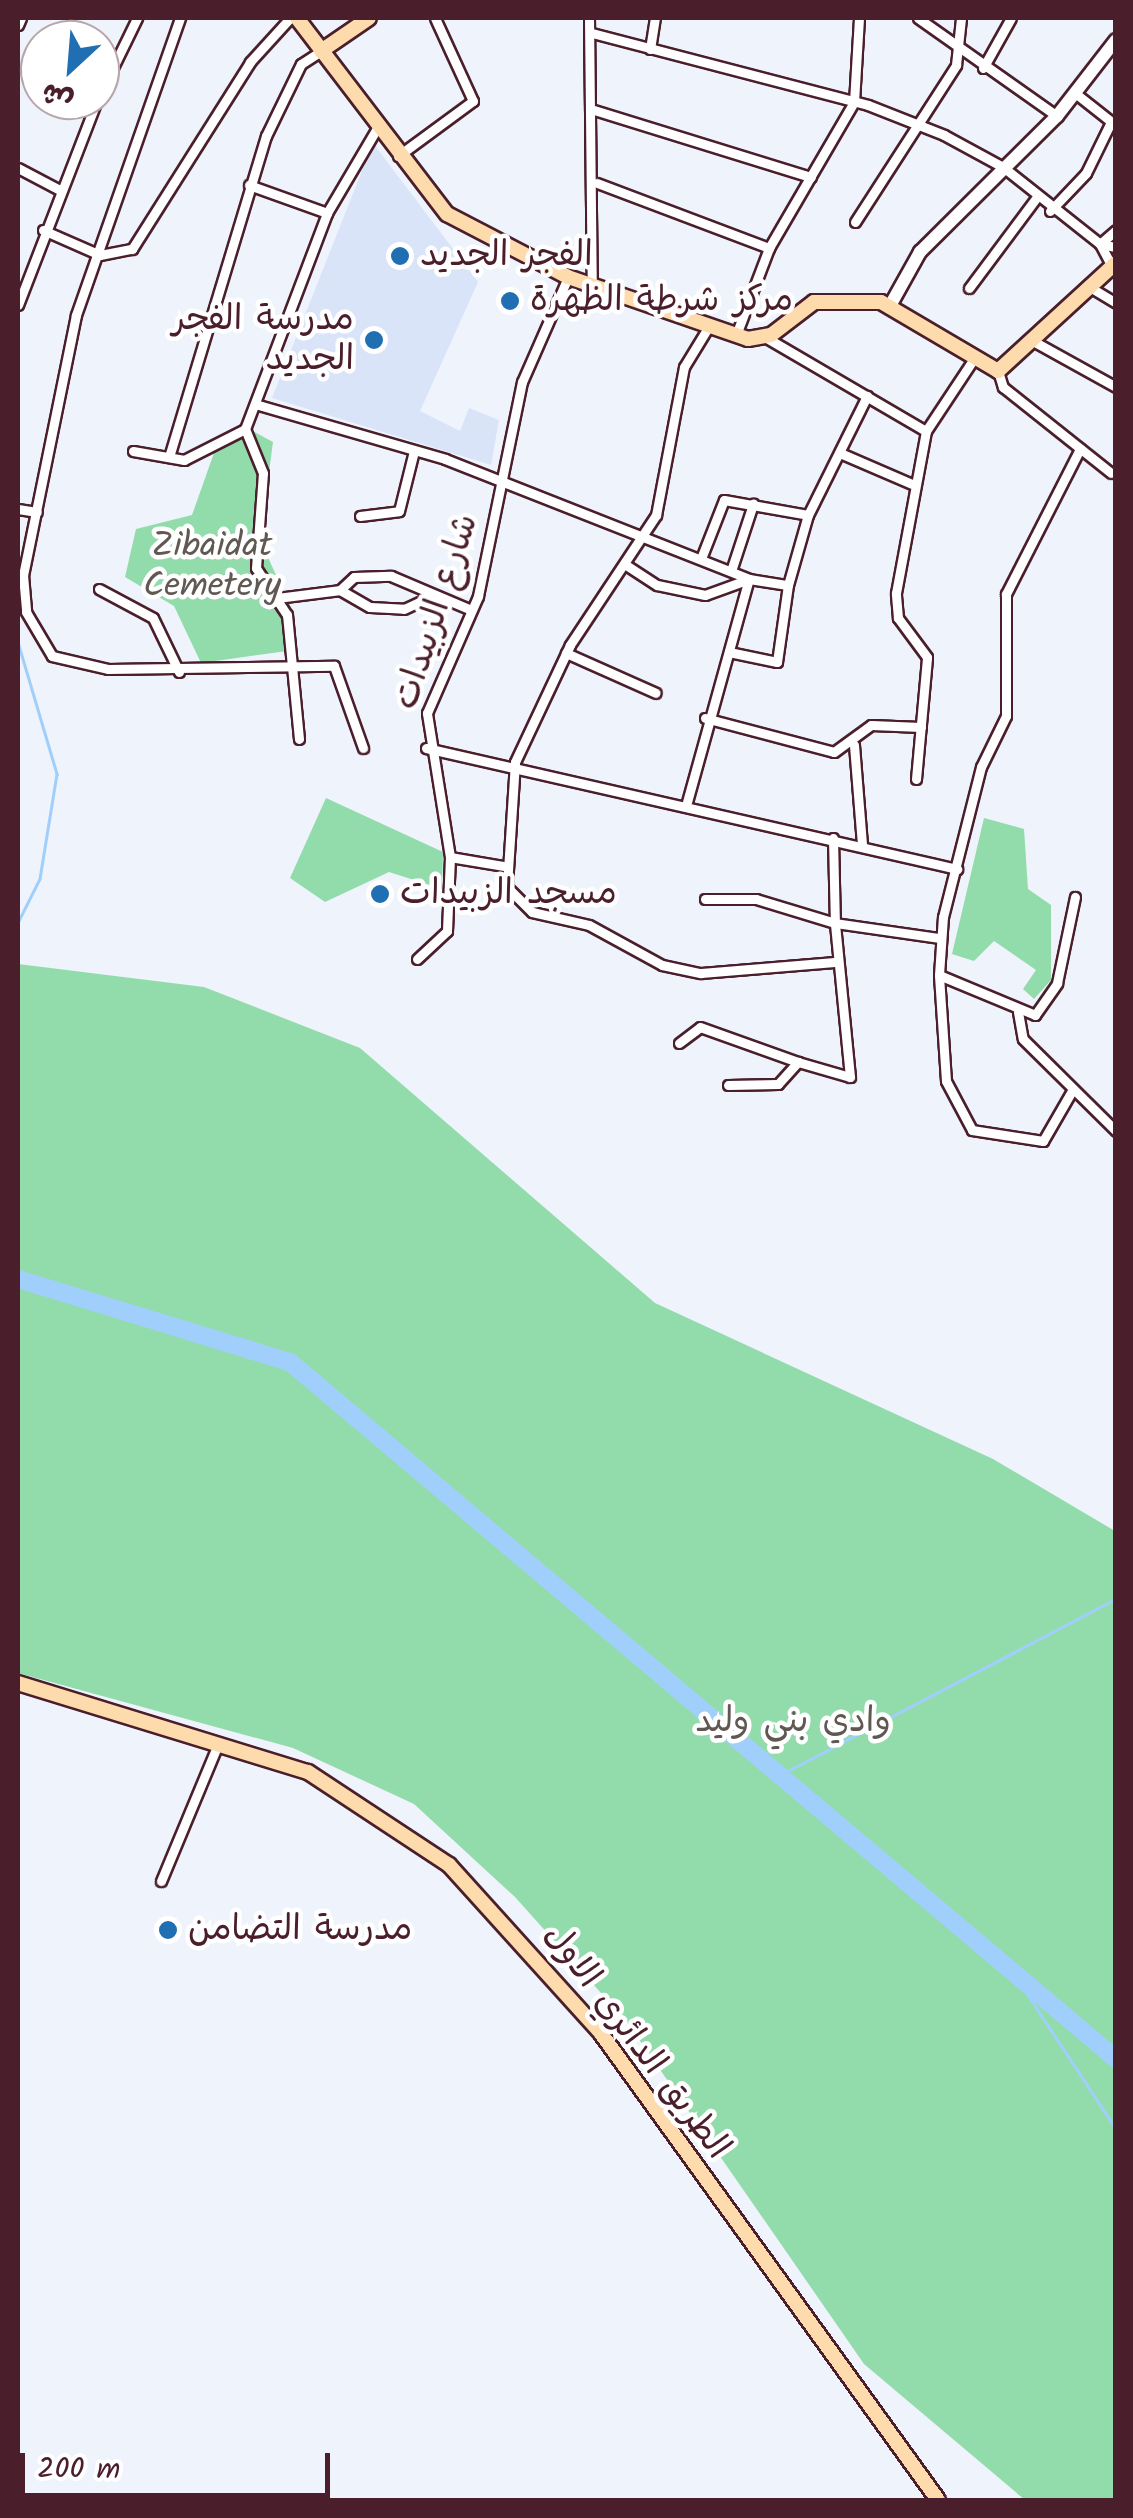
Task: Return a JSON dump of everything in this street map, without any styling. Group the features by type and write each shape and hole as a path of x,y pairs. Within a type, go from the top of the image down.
{"main road":[{"path":"294,18 397,156 447,214 568,277 736,335 765,338 814,302 891,304 973,360 998,371 1033,341 1084,284 1113,264"},
{"path":"321,51 370,18"},
{"path":"891,304 920,252 1056,116 1116,40"},
{"name":"الطريق الدائري الاول","path":"18,1683 220,1742 370,1806 449,1865 538,1956 938,2500"}],"street":[{"path":"18,25 21,18"},
{"path":"120,54 138,18"},
{"path":"177,18 100,255 76,314 22,575 42,646 63,661 179,672 296,664 338,669 363,748"},
{"path":"43,230 100,255 132,249 250,62 294,18"},
{"path":"397,156 472,102 471,81 435,18"},
{"path":"589,18 597,183 592,284"},
{"path":"650,49 655,18"},
{"path":"736,335 769,248 854,102 858,18"},
{"path":"918,18 952,40 983,68 1056,116"},
{"path":"856,222 956,65 952,40 961,18"},
{"path":"983,68 1011,18"},
{"path":"592,33 854,102 919,124 1003,167 1050,211 1100,244 1116,247"},
{"path":"169,457 248,185 288,86 321,51"},
{"path":"1050,211 1086,172 1113,124 1075,93"},
{"path":"594,110 811,177"},
{"path":"18,305 58,189 89,120"},
{"path":"133,451 192,458 245,429 327,214 377,128"},
{"path":"18,168 58,189"},
{"path":"597,183 769,248"},
{"path":"248,185 327,214"},
{"path":"970,288 1036,198"},
{"path":"1100,244 1116,230"},
{"path":"1100,244 1113,264"},
{"path":"18,262 31,269"},
{"name":"شارع الزبيدات","path":"417,959 447,931 450,857 426,748 440,670 469,609 504,482 522,382 568,277"},
{"path":"1084,284 1116,303"},
{"path":"708,326 684,367 645,538 566,653 515,762 504,866 507,887 532,912 589,925 662,964 702,972 835,962"},
{"path":"765,338 926,431"},
{"path":"1033,341 1116,387"},
{"path":"916,779 927,656 895,606 912,484 926,431 973,360"},
{"path":"998,371 1003,386 1111,473"},
{"path":"729,652 777,662 788,584 808,515 867,396"},
{"path":"255,404 414,450 504,482 645,538 702,556 749,580 788,584"},
{"path":"245,429 262,472 256,568 276,598 296,664 298,739"},
{"path":"1073,1089 1043,1140 972,1130 946,1081 939,938 981,766 1006,716 1006,594 1080,449"},
{"path":"360,516 398,511 414,450"},
{"path":"840,453 912,484"},
{"path":"702,556 720,503 752,504 808,515"},
{"path":"731,571 752,504"},
{"path":"18,509 36,512"},
{"path":"626,565 657,585 705,595 749,580"},
{"path":"276,598 340,590 354,577 391,576 428,598 469,609"},
{"path":"687,802 705,718 749,580"},
{"path":"100,589 153,618 179,672"},
{"path":"340,590 370,607 404,609 428,598"},
{"path":"566,653 656,692"},
{"path":"705,718 814,750 854,745 870,725 921,727"},
{"path":"854,745 864,784 862,846"},
{"path":"426,748 515,762 958,869"},
{"path":"679,1043 700,1027 840,1078 854,1071 835,962 833,838"},
{"path":"450,857 504,866"},
{"path":"939,975 1018,1012 1035,1014 1057,983 1075,897"},
{"path":"705,900 756,900 835,923 939,938"},
{"path":"1018,1012 1017,1030 1116,1130"},
{"path":"728,1085 778,1084 798,1062"},
{"path":"161,1881 220,1742"}],"shaded area":[{"name":"مدرسة الفجر الجديد","path":"373,143 478,282 420,411 460,431 469,408 499,420 491,465 272,398"}],"green space":[{"name":"Zibaidat Cemetery","path":"249,429 273,442 260,540 293,612 287,651 201,663 174,606 125,577 136,529 192,515 215,450"},
{"path":"326,798 443,852 442,889 389,872 325,902 290,878"},
{"path":"984,818 1024,829 1028,889 1051,905 1051,980 1034,999 1023,989 1036,970 994,941 974,961 952,954"},
{"name":"وادي بني وليد","path":"18,964 204,987 360,1048 655,1303 993,1459 1115,1531 1115,2500 1025,2500 864,2364 627,2022 515,1897 414,1804 293,1748 18,1673"}],"waterway":[{"path":"18,642 57,774 40,879 18,923"},
{"name":"وادي بني وليد","path":"18,1279 290,1362 1116,2059"},
{"path":"782,1774 1116,1599"},
{"path":"1011,1969 1116,2129"}],"place":[{"name":"الفجر الجديد","path":"400,256"},
{"name":"مركز شرطة الظهرة","path":"510,301"},
{"name":"مدرسة الفجر الجديد","path":"374,340"},
{"name":"مسجد الزبيدات","path":"380,894"},
{"name":"مدرسة التضامن","path":"168,1930"}]}
